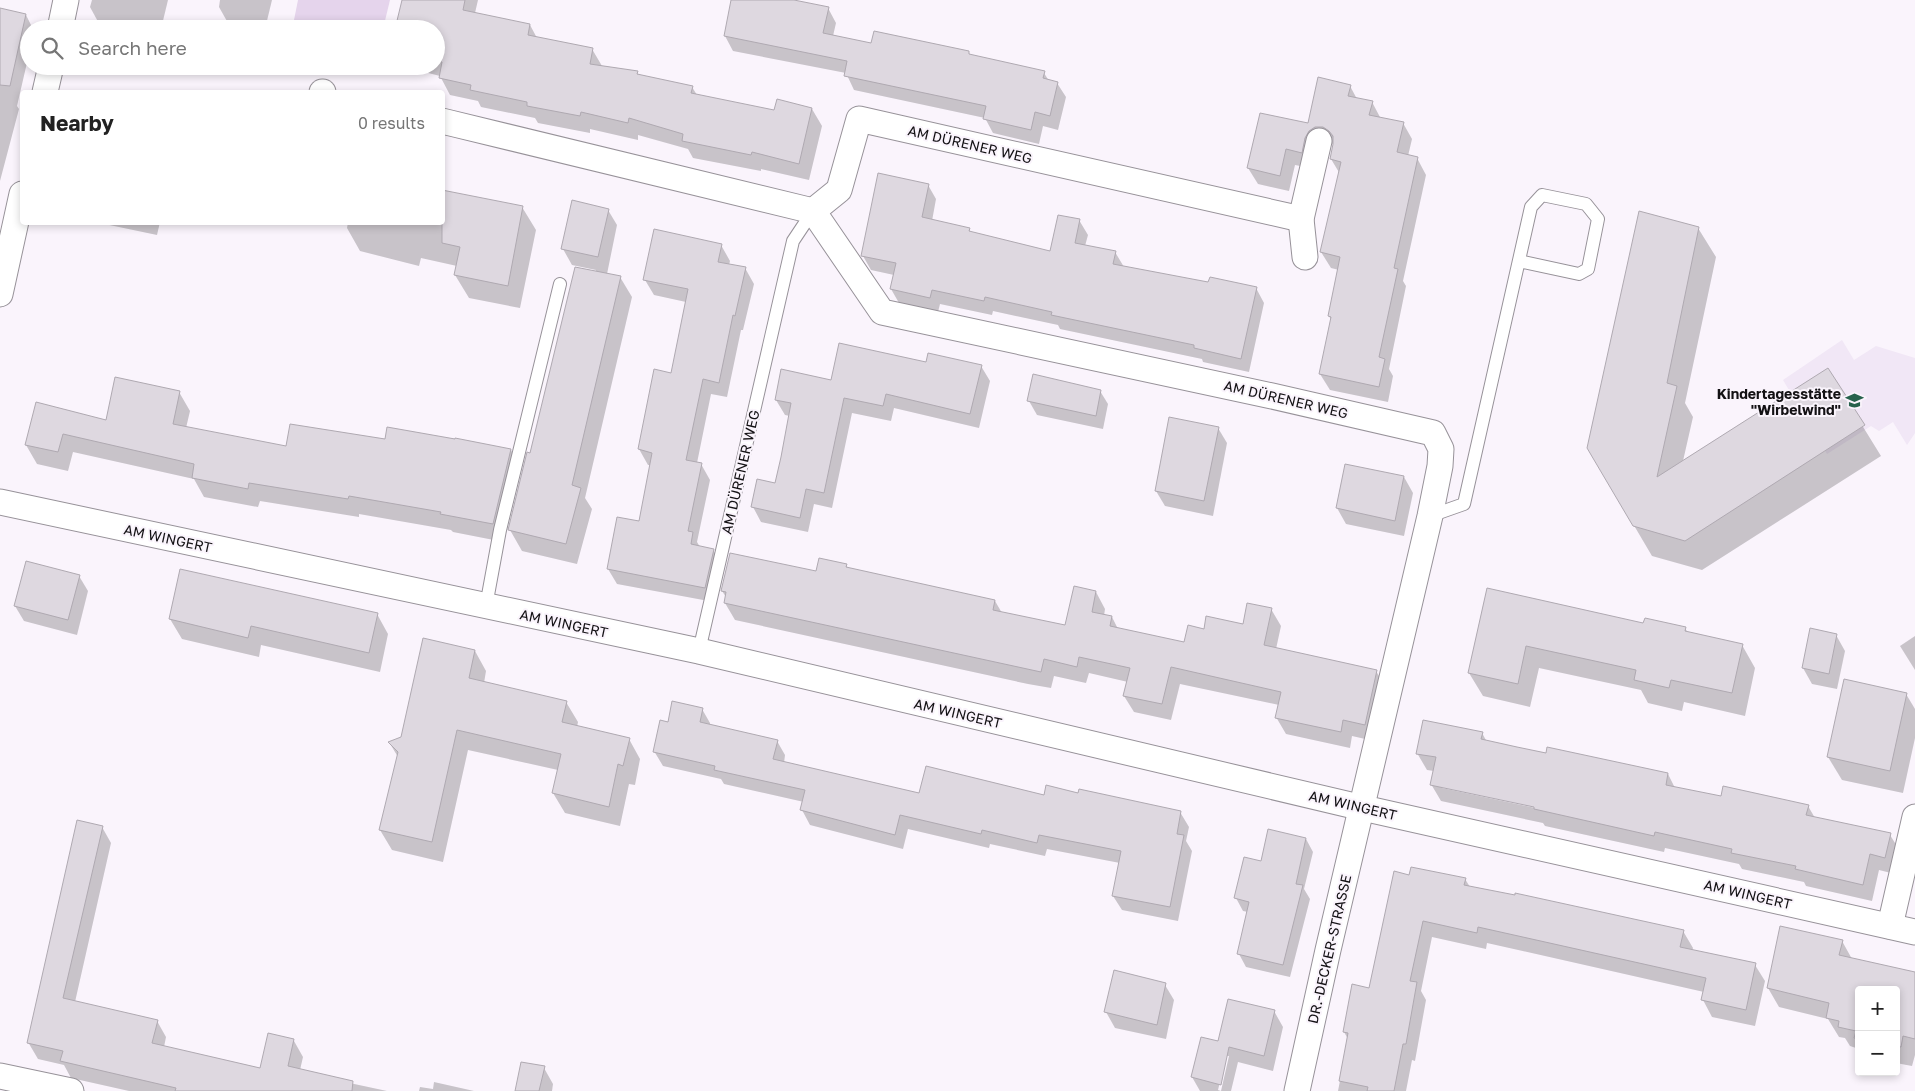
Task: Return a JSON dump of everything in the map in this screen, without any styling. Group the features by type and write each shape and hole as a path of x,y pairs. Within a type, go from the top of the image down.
{"street":[{"path":"62,20 66,0"},
{"path":"45,90 49,75"},
{"name":"AM DÜRENER WEG","path":"1301,219 860,119 839,190 813,210 882,312 1272,396 1432,433 1441,450 1440,466 1363,808"},
{"path":"445,122 813,210"},
{"path":"1305,257 1301,219 1319,141"},
{"path":"0,294 20,203"},
{"name":"AM WINGERT","path":"0,502 699,652 1363,808 1915,932"},
{"name":"DR.-DECKER-STRASSE","path":"1297,1091 1328,950 1363,808"},
{"path":"1890,926 1915,818"},
{"path":"0,1076 71,1091"}],"lane":[{"path":"1430,516 1464,504 1531,207 1542,195 1586,204 1598,219 1588,269 1579,274 1519,261"},
{"name":"AM DÜRENER WEG","path":"699,652 793,241 813,210"},
{"path":"486,606 500,530 560,284"}],"shaded area":[{"path":"298,0 390,0 385,20 294,20"},
{"name":"Kindertagesstätte \"Wirbelwind\"","path":"1842,340 1854,360 1876,346 1915,358 1915,433 1907,445 1893,422 1879,431 1871,426 1827,454 1783,380"}],"building":[{"path":"402,0 465,0 463,10 530,24 528,35 593,48 590,64 638,71 637,74 693,86 691,93 774,110 777,99 812,108 799,164 752,152 751,155 682,141 683,134 629,118 628,123 581,112 580,116 527,106 527,102 470,90 471,85 439,78 440,75 445,75 445,20 397,20"},
{"path":"731,0 794,0 829,7 823,33 871,43 874,31 969,51 969,54 1045,71 1043,78 1058,82 1050,116 1035,112 1031,130 983,119 986,106 844,76 847,61 724,36"},
{"path":"0,8 26,14 25,20 20,20 20,41 10,86 0,85"},
{"path":"1318,77 1351,85 1348,96 1373,101 1369,115 1404,122 1397,152 1418,157 1394,268 1398,269 1379,357 1385,359 1379,387 1319,374 1331,317 1328,316 1340,257 1320,252 1341,162 1330,159 1333,136 1323,127 1315,127 1309,131 1305,138 1302,153 1286,149 1280,176 1247,168 1260,113 1308,123"},
{"path":"878,173 929,184 922,217 970,228 969,231 1050,251 1058,215 1080,219 1075,243 1116,251 1113,264 1208,282 1210,277 1257,287 1241,359 1194,348 1194,345 1051,315 1052,312 985,297 984,301 932,290 930,298 890,289 896,263 861,256"},
{"path":"445,191 523,206 508,286 454,275 460,247 442,243 442,225 445,225"},
{"path":"572,200 609,209 598,257 561,249"},
{"path":"1639,211 1699,227 1667,383 1677,386 1657,477 1828,368 1865,425 1685,541 1633,526 1587,448"},
{"path":"654,229 722,244 718,262 746,267 735,316 733,315 719,383 703,379 686,460 702,463 688,531 693,532 691,544 714,549 705,588 607,569 617,517 639,521 652,453 638,449 654,369 671,373 688,289 643,280"},
{"path":"575,267 621,276 572,485 581,488 566,544 508,530 527,452 530,453"},
{"path":"839,343 926,362 928,353 982,365 970,414 886,394 883,406 844,398 824,493 806,489 800,518 751,507 757,479 775,483 781,457 791,403 775,400 781,369 831,380"},
{"path":"1033,374 1101,390 1096,416 1027,401"},
{"path":"115,377 180,391 173,424 286,446 290,424 385,439 387,427 511,449 493,524 440,514 441,512 349,496 348,499 249,483 248,489 192,478 194,464 63,434 58,452 25,445 36,402 106,420"},
{"path":"1169,417 1219,427 1204,501 1155,491"},
{"path":"1345,464 1404,476 1395,521 1336,508"},
{"path":"730,553 816,571 819,558 847,564 846,567 995,600 993,610 1065,625 1074,586 1096,591 1092,612 1112,616 1110,626 1184,642 1188,625 1204,629 1206,616 1243,624 1247,603 1272,608 1264,645 1377,670 1365,725 1343,720 1341,732 1275,718 1281,692 1171,667 1162,704 1123,696 1130,668 1079,657 1077,667 1044,659 1041,672 724,603 726,592 721,591"},
{"path":"26,561 80,575 68,620 14,606"},
{"path":"180,569 378,613 369,653 251,626 248,638 169,619"},
{"path":"1487,588 1643,623 1645,618 1686,627 1685,631 1743,644 1732,693 1671,680 1669,688 1634,680 1636,670 1526,646 1518,684 1468,673"},
{"path":"1810,628 1837,634 1829,674 1802,668"},
{"path":"423,638 475,650 469,678 567,701 562,722 630,738 623,766 618,764 609,807 552,793 561,754 457,730 432,842 379,830 398,752 388,742 401,737"},
{"path":"1844,679 1907,693 1890,771 1827,757"},
{"path":"672,701 703,708 700,722 778,740 773,759 919,793 926,766 1044,795 1046,785 1078,793 1079,789 1181,811 1177,834 1184,835 1170,907 1112,896 1121,851 1039,835 1037,843 982,830 981,834 900,815 895,835 800,810 805,790 714,770 715,766 653,752 660,720 668,722"},
{"path":"1423,720 1483,732 1481,739 1517,747 1546,753 1547,747 1668,773 1666,785 1721,796 1723,786 1809,805 1806,815 1891,833 1885,858 1870,854 1863,885 1795,869 1796,866 1731,853 1732,849 1655,832 1654,836 1534,809 1534,807 1430,785 1436,757 1416,754"},
{"path":"77,820 103,826 63,998 158,1020 152,1043 260,1068 268,1033 294,1039 288,1066 353,1081 352,1091 175,1091 176,1088 60,1061 63,1051 27,1043"},
{"path":"1268,829 1306,838 1296,884 1303,885 1283,965 1237,954 1249,902 1234,898 1244,857 1261,861"},
{"path":"1411,867 1466,878 1464,885 1515,895 1515,893 1684,930 1680,947 1756,963 1746,1010 1701,1000 1706,978 1478,927 1477,933 1423,921 1410,981 1417,982 1406,1044 1403,1044 1394,1091 1367,1091 1368,1087 1339,1081 1348,1033 1343,1032 1352,984 1369,988 1394,871 1409,875"},
{"path":"1780,926 1843,940 1839,955 1915,972 1915,1039 1903,1036 1900,1047 1900,986 1855,986 1855,1031 1838,1027 1839,1021 1826,1018 1829,1003 1767,988"},
{"path":"1114,970 1166,983 1157,1025 1104,1012"},
{"path":"1228,999 1275,1010 1264,1056 1229,1047 1221,1085 1191,1077 1201,1037 1218,1041"},
{"path":"521,1062 545,1066 539,1091 515,1091"}],"place":[{"name":"Kindertagesstätte \"Wirbelwind\"","path":"1855,401"}]}
